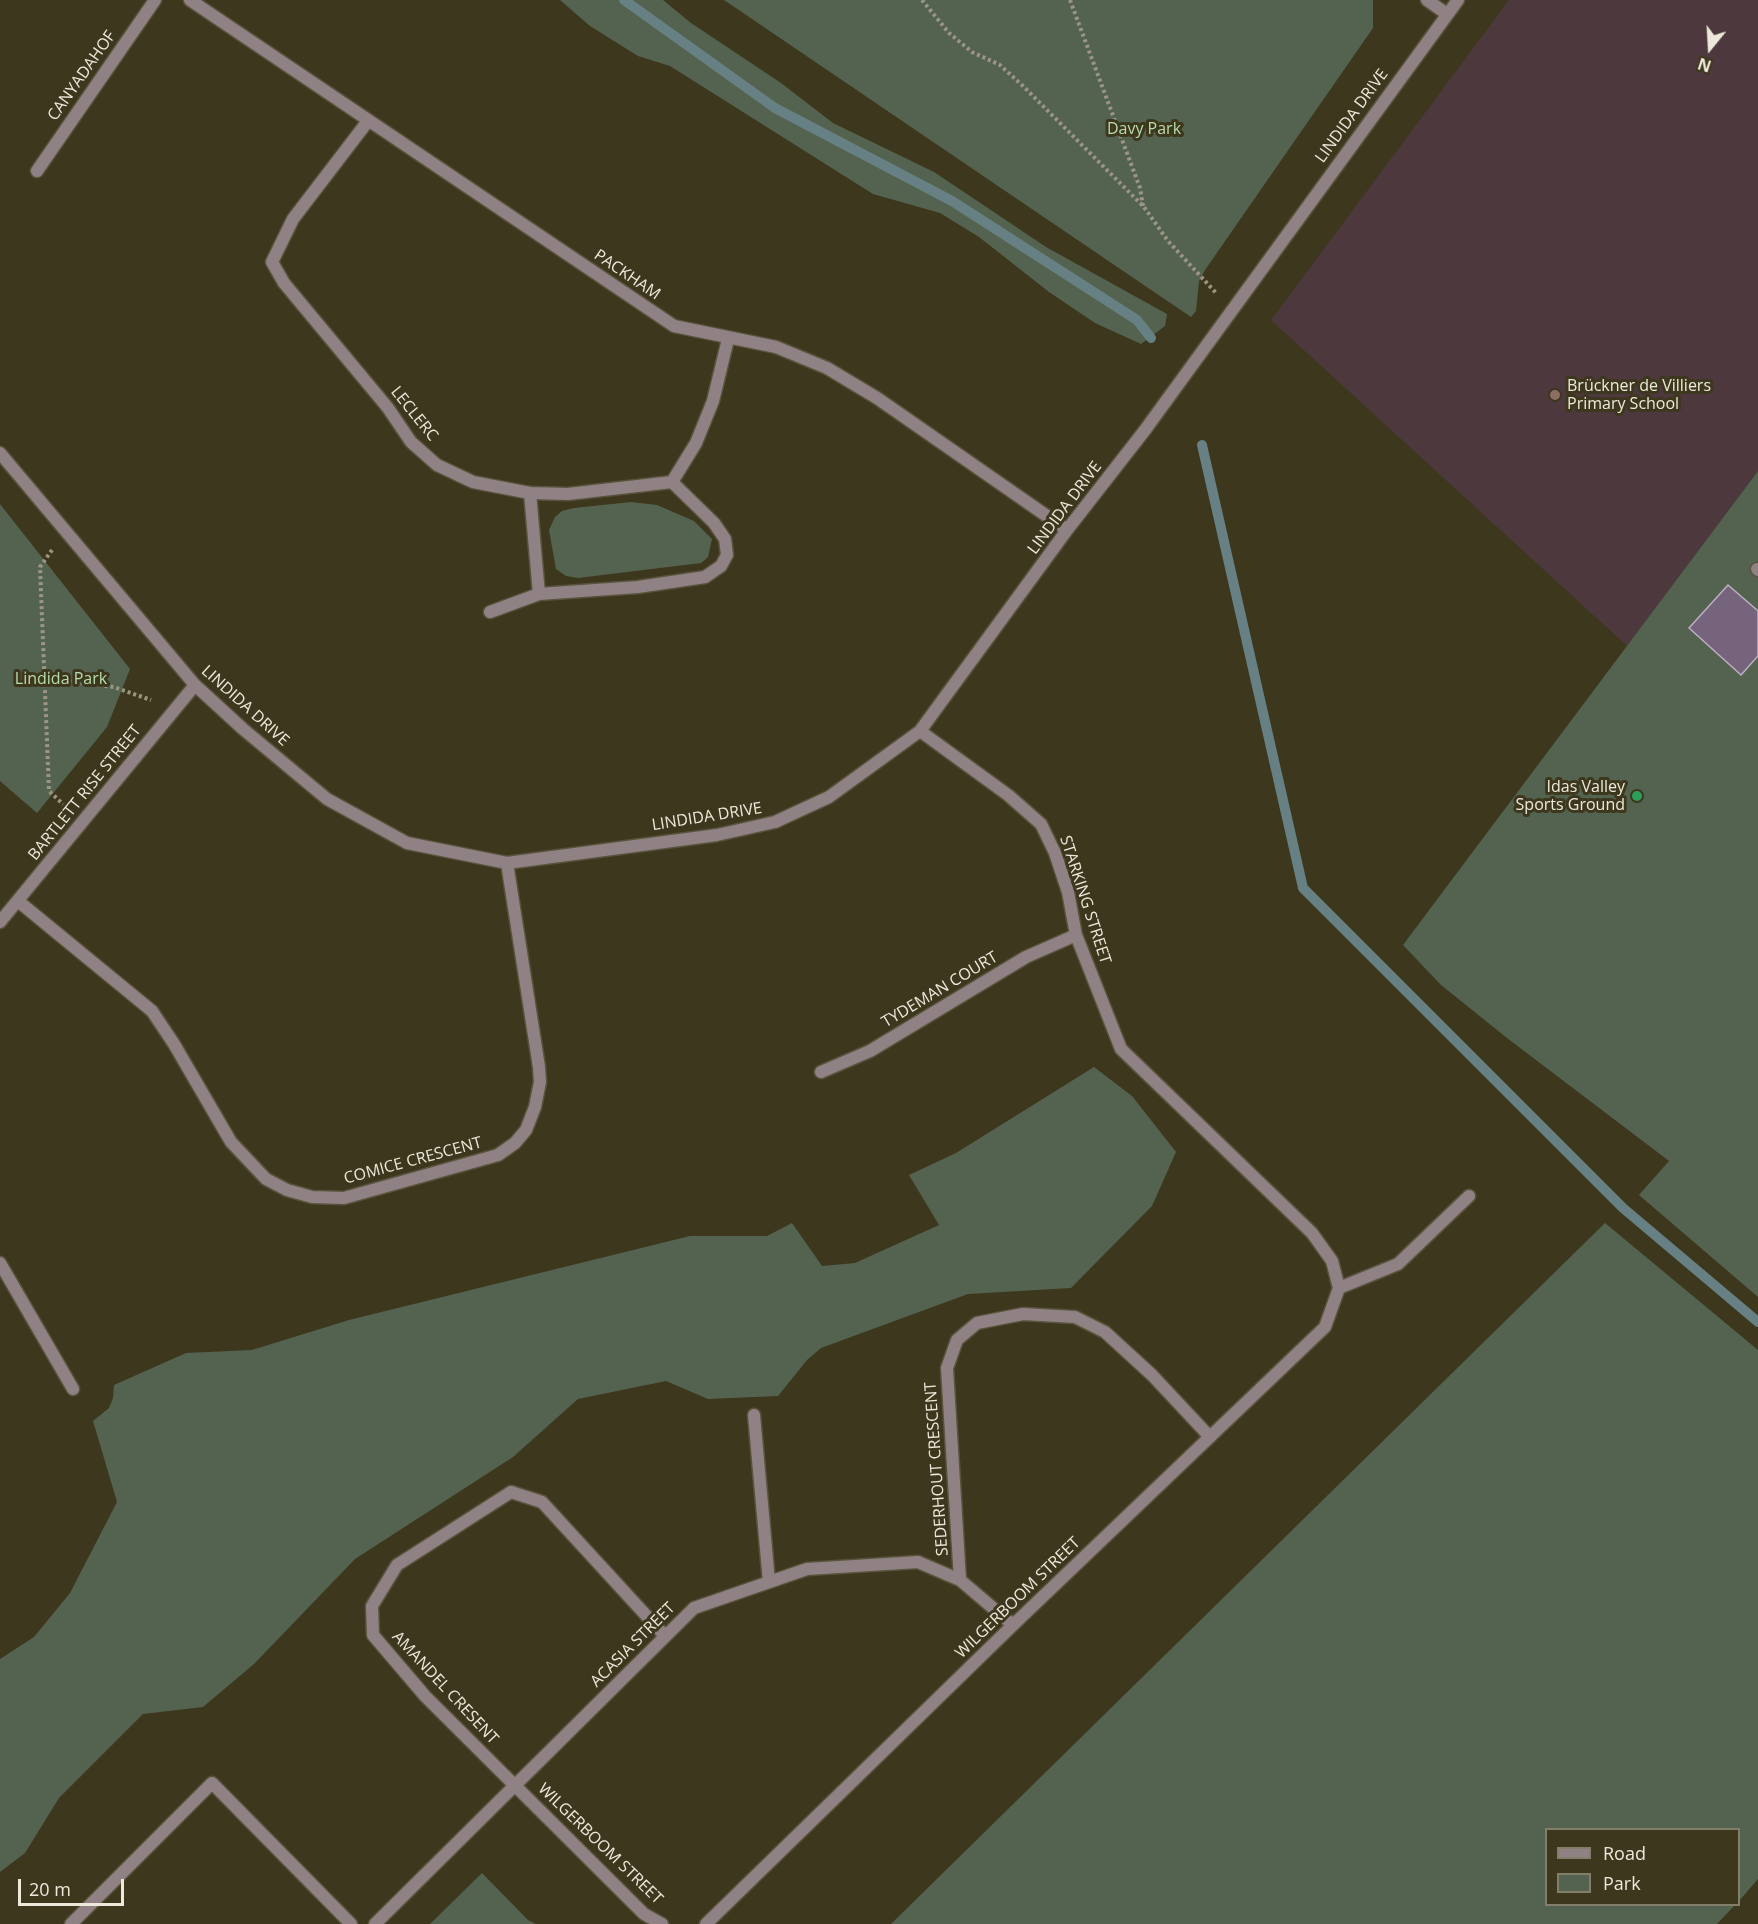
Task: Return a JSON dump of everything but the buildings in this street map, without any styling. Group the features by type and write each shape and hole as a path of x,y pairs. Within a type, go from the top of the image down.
{"street":[{"name":"CANYADAHOF","path":"37,171 155,0"},
{"name":"PACKHAM","path":"190,0 674,326 728,339 776,347 827,368 877,398 1068,530"},
{"path":"1427,0 1447,14"},
{"name":"LINDIDA DRIVE","path":"0,453 195,685 243,729 327,799 407,843 507,863 717,834 776,822 829,797 920,731 1145,429 1458,0"},
{"name":"LECLERC","path":"368,121 293,219 272,262 284,283 388,408 411,442 437,465 473,482 530,493 568,495 672,482"},
{"path":"490,612 540,594 638,587 705,578 721,566 727,555 725,539 714,523 672,482 696,443 713,401 728,339"},
{"path":"530,493 540,594"},
{"name":"BARTLETT RISE STREET","path":"0,922 195,685"},
{"name":"STARKING STREET","path":"920,731 1008,795 1041,824 1055,853 1068,892 1076,935 1121,1049 1312,1233 1332,1261 1339,1288"},
{"name":"COMICE CRESCENT","path":"18,901 152,1011 231,1142 267,1179 287,1190 312,1197 344,1198 498,1155 515,1143 526,1130 535,1107 540,1082 539,1067 507,863"},
{"name":"TYDEMAN COURT","path":"821,1072 870,1051 1026,957 1076,935"},
{"path":"1339,1288 1398,1264 1469,1196"},
{"path":"0,1263 73,1389"},
{"name":"WILGERBOOM STREET","path":"706,1924 1013,1625 1325,1327 1339,1288"},
{"name":"SEDERHOUT CRESCENT","path":"960,1580 947,1368 957,1340 977,1323 1023,1314 1075,1317 1106,1332 1152,1375 1210,1437"},
{"path":"754,1415 769,1582"},
{"name":"AMANDEL CRESENT","path":"516,1784 425,1696 373,1635 372,1606 397,1565 511,1492 542,1502 665,1636"},
{"name":"ACASIA STREET","path":"375,1924 694,1608 807,1569 918,1562 960,1580 1013,1625"},
{"path":"71,1924 212,1783 351,1924"},
{"name":"WILGERBOOM STREET","path":"516,1784 644,1914 662,1924"}],"path":[{"path":"922,0 949,33 972,52 1000,65 1144,207 1168,241 1218,295"},
{"path":"1070,0 1140,188 1144,207"},
{"path":"65,530 40,567 49,791 82,823"},
{"path":"45,678 114,687 174,710"}],"shaded area":[{"name":"Brückner de Villiers Primary School","path":"1509,0 1758,0 1758,471 1627,646 1271,320"}],"green space":[{"path":"560,0 663,0 691,23 781,83 833,123 934,172 1046,247 1167,314 1165,326 1141,344 1095,323 1049,292 979,237 940,213 873,194 670,66 638,56 590,26"},
{"name":"Davy Park","path":"724,0 1373,0 1373,28 1205,270 1199,281 1196,311 1191,317"},
{"name":"Idas Valley Sports Ground","path":"1758,471 1758,1297 1639,1195 1669,1161 1441,985 1403,945"},
{"path":"631,502 657,505 694,521 712,539 708,557 701,563 578,578 566,576 556,569 549,530 555,517 562,511 574,508"},
{"name":"Lindida Park","path":"0,504 130,669 107,727 37,813 0,781"},
{"path":"1094,1067 1132,1096 1176,1152 1152,1206 1071,1288 968,1294 821,1348 807,1360 778,1396 708,1399 666,1381 578,1399 513,1457 355,1559 254,1664 203,1707 143,1714 59,1798 25,1853 0,1872 0,1659 34,1637 70,1593 117,1502 93,1421 109,1408 114,1385 186,1353 252,1350 349,1320 690,1236 767,1236 792,1223 822,1266 855,1263 939,1225 909,1175 956,1153"},
{"path":"1605,1223 1758,1350 1758,1879 1740,1900 1740,1828 1545,1828 1545,1906 1734,1906 1717,1924 891,1924"},
{"path":"482,1873 528,1920 536,1924 430,1924"}],"waterway":[{"path":"624,0 775,108 952,201 1137,320 1151,338"},
{"path":"1202,445 1303,888 1623,1208 1758,1322"}],"place":[{"name":"Brückner de Villiers Primary School","path":"1555,395"},
{"name":"Idas Valley Sports Ground","path":"1637,796"}]}
